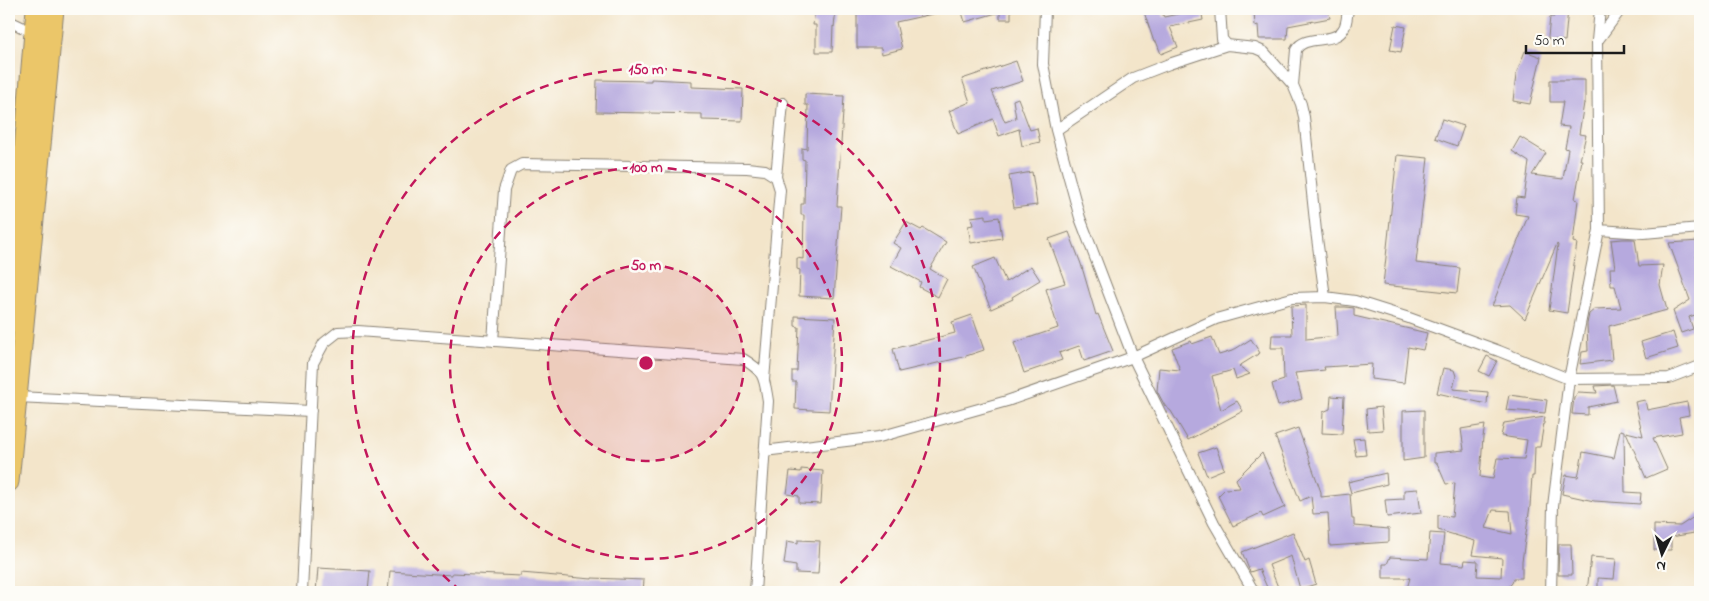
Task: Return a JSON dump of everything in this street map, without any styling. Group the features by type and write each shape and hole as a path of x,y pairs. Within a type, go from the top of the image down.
{"highway":[{"path":"9,324 36,9"},
{"path":"9,482 13,400 54,9"}],"street":[{"path":"1045,9 1043,64 1056,130 1080,218 1133,357 1214,523 1254,592"},
{"path":"1220,9 1222,40 1228,45"},
{"path":"1292,85 1296,50 1298,47 1307,42 1332,37 1340,33 1345,26 1348,9"},
{"path":"1550,592 1553,506 1569,379 1599,230 1597,41 1600,9"},
{"path":"1597,41 1621,9"},
{"path":"9,21 34,33"},
{"path":"1056,130 1133,78 1170,64 1228,45 1255,48 1264,52 1292,85 1301,104 1325,297"},
{"path":"754,592 768,401 764,380 780,190 776,177 783,103"},
{"path":"493,341 504,190 511,170 522,164 747,168 765,170 776,177"},
{"path":"1599,230 1644,233 1700,228"},
{"path":"764,451 879,436 1007,400 1133,357 1216,319 1292,298 1325,297 1355,301 1499,350 1569,379 1669,378 1700,366"},
{"path":"302,592 313,363 324,342 338,332 358,330 743,359 758,368 764,380"},
{"path":"13,400 311,411"}],"building":[{"path":"815,9 836,9 832,52 816,52 816,25 813,25"},
{"path":"857,9 936,9 937,13 896,22 902,49 882,54 881,48 857,48"},
{"path":"961,9 1011,9 1011,19 1000,19 1000,12 965,22"},
{"path":"1143,9 1160,9 1164,17 1201,9 1203,20 1170,27 1178,47 1161,54 1156,41 1154,42"},
{"path":"1269,9 1328,9 1330,18 1288,26 1287,39 1259,39 1258,25 1255,26 1254,11"},
{"path":"1555,9 1568,9 1565,41 1549,39 1548,37 1550,17 1554,17"},
{"path":"1395,25 1406,27 1401,52 1390,50"},
{"path":"1525,51 1541,57 1530,104 1513,101 1516,75"},
{"path":"1016,61 1023,81 992,91 1005,122 1016,118 1013,100 1018,98 1030,130 1037,128 1040,142 1022,146 1019,129 999,136 993,119 958,134 949,111 970,102 962,79"},
{"path":"651,79 691,81 691,87 743,89 742,121 702,120 702,114 596,112 597,80 651,81"},
{"path":"1550,80 1585,80 1585,103 1579,134 1586,135 1580,160 1582,160 1575,199 1578,200 1573,242 1577,243 1567,313 1549,310 1557,244 1525,319 1510,305 1492,306 1528,216 1515,214 1517,197 1524,198 1529,162 1512,151 1520,137 1546,153 1532,175 1563,179 1568,149 1565,148 1569,127 1559,126 1563,102 1550,102"},
{"path":"805,94 844,96 837,206 841,206 834,298 799,296 800,270 797,269 797,258 803,259 804,215 801,215 801,204 804,204 805,160 802,159 802,148 807,149 808,105 805,105"},
{"path":"1442,119 1464,126 1457,146 1435,138"},
{"path":"1397,155 1428,158 1416,263 1460,268 1457,293 1383,285"},
{"path":"1032,172 1037,205 1014,208 1009,176"},
{"path":"986,215 986,219 999,217 1002,238 971,243 968,226 973,225 971,217"},
{"path":"906,222 921,230 923,228 946,242 930,269 947,279 938,297 919,287 921,282 891,266 901,248 893,243"},
{"path":"1069,232 1081,264 1096,315 1098,314 1113,351 1084,361 1079,346 1059,353 1062,360 1024,373 1014,343 1058,328 1046,289 1065,283 1049,239"},
{"path":"1635,239 1639,266 1663,265 1660,285 1667,310 1609,326 1612,360 1580,364 1582,352 1588,351 1587,324 1589,314 1595,309 1621,308 1615,286 1611,286 1610,268 1615,268 1611,240"},
{"path":"1700,241 1700,256 1696,256 1700,268 1700,325 1695,315 1689,317 1693,329 1681,333 1673,311 1690,300 1669,243"},
{"path":"995,258 1006,282 1031,266 1040,280 1012,297 1013,299 991,309 973,267"},
{"path":"1306,305 1306,339 1338,336 1336,307 1345,307 1354,308 1354,316 1427,333 1423,350 1408,347 1404,383 1371,379 1372,364 1324,367 1325,370 1295,373 1302,399 1278,406 1272,384 1284,380 1283,348 1271,348 1272,335 1292,335 1291,306"},
{"path":"972,315 984,350 963,357 899,372 893,349 955,333 952,322"},
{"path":"795,316 835,318 829,411 795,409 796,382 792,382 792,371 797,371 799,327 795,326"},
{"path":"1673,332 1678,348 1646,358 1641,342"},
{"path":"1212,337 1219,355 1232,351 1251,339 1260,353 1239,366 1250,374 1236,379 1233,370 1212,376 1221,410 1237,401 1243,411 1188,440 1157,391 1159,368 1180,370 1172,348 1191,341 1192,344"},
{"path":"1487,356 1497,361 1489,376 1479,371"},
{"path":"1443,368 1454,370 1456,376 1453,389 1488,392 1487,404 1437,393"},
{"path":"1613,385 1617,401 1588,407 1588,415 1572,414 1574,398 1578,392 1597,393 1595,386"},
{"path":"1509,395 1547,400 1545,413 1506,410"},
{"path":"1331,396 1344,397 1342,434 1322,433 1323,412 1330,409"},
{"path":"1645,400 1647,410 1687,402 1689,415 1679,417 1682,433 1653,438 1667,469 1646,478 1626,432 1643,436 1635,402"},
{"path":"1381,407 1383,430 1368,431 1366,409"},
{"path":"1424,410 1424,458 1403,461 1403,411"},
{"path":"1545,417 1540,447 1535,447 1534,476 1532,476 1530,506 1522,561 1522,578 1514,578 1504,592 1406,592 1410,578 1383,578 1383,564 1387,564 1390,557 1428,559 1430,533 1444,534 1441,563 1464,565 1465,560 1478,561 1477,576 1501,577 1502,558 1472,555 1475,541 1438,530 1438,515 1452,517 1455,483 1446,484 1437,463 1434,463 1434,453 1464,450 1461,429 1485,425 1480,477 1493,479 1497,458 1524,459 1527,440 1501,436 1504,423","holes":["1493,510 1510,511 1512,534 1486,528"]},
{"path":"1298,428 1321,492 1321,497 1350,494 1354,526 1389,529 1389,542 1330,546 1328,513 1313,514 1311,496 1300,501 1275,436"},
{"path":"1620,430 1624,431 1625,492 1641,493 1640,504 1594,501 1562,494 1566,475 1578,477 1583,452 1614,458"},
{"path":"1364,438 1366,455 1356,456 1353,439"},
{"path":"1216,447 1224,469 1207,476 1198,453"},
{"path":"1262,453 1285,507 1263,517 1261,513 1233,526 1218,496 1225,489 1240,488 1236,479"},
{"path":"801,469 823,471 821,504 799,503 799,496 787,494 790,471 801,472"},
{"path":"1386,473 1387,484 1351,493 1348,482"},
{"path":"1418,489 1421,513 1387,517 1385,500 1404,499 1404,490"},
{"path":"1700,513 1700,532 1671,537 1671,550 1654,550 1654,525 1680,526"},
{"path":"1293,532 1305,562 1309,560 1316,584 1300,589 1291,556 1269,565 1280,592 1269,592 1259,569 1250,572 1242,552"},
{"path":"798,540 820,541 818,574 796,573 796,566 784,564 787,541 798,543"},
{"path":"1559,544 1571,544 1572,575 1558,575"},
{"path":"1591,557 1616,559 1614,579 1598,578 1598,592 1587,592"},
{"path":"318,568 370,571 368,592 316,592"},
{"path":"390,571 452,575 452,573 521,576 521,573 592,579 644,580 643,592 388,592"}]}
